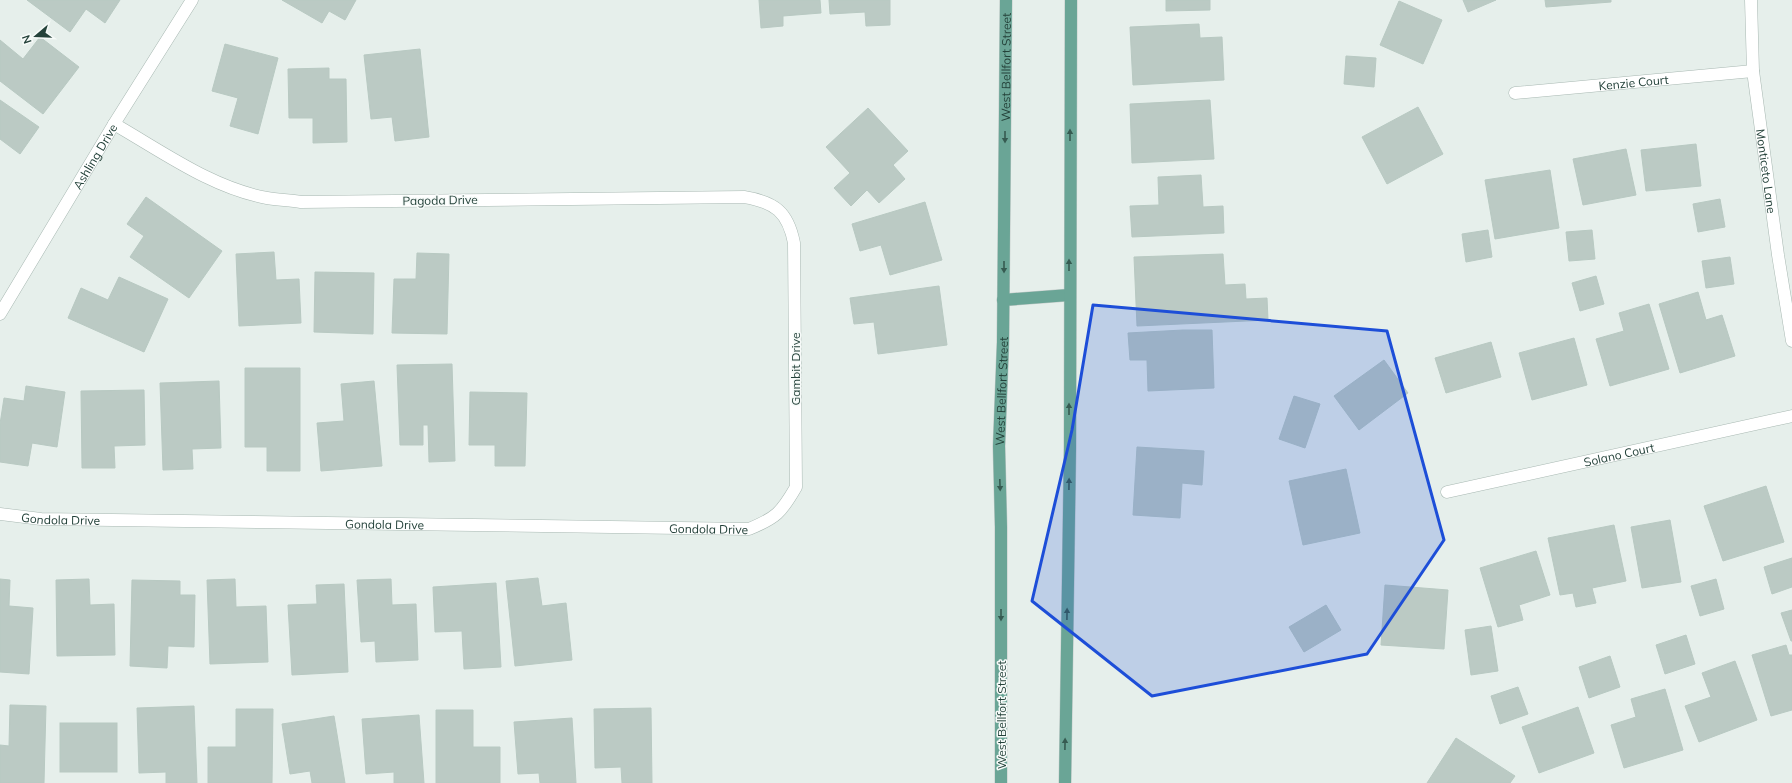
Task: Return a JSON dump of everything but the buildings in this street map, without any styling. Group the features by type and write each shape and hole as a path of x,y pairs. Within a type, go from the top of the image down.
{"main road":[{"name":"West Bellfort Street","path":"1001,783 1001,527 999,446 1003,300 1006,0"},
{"path":"1065,783 1070,448 1069,295 1071,0"},
{"path":"1003,300 1069,295"}],"street":[{"name":"Ashling Drive","path":"0,314 114,124 192,0"},
{"name":"Monticeto Lane","path":"1751,0 1752,71 1778,255 1792,341"},
{"name":"Kenzie Court","path":"1515,93 1752,71"},
{"name":"Pagoda Drive","path":"114,124 208,178 267,198 301,202 744,197 762,200 779,211"},
{"name":"Gambit Drive","path":"769,521 784,509 796,487 794,243 790,226 779,211"},
{"name":"Solano Court","path":"1447,492 1792,416"},
{"name":"Gondola Drive","path":"0,514 41,519 749,529 769,521"}],"highlighted area":[{"path":"1093,305 1257,321 1387,331 1444,540 1367,654 1152,696 1032,601 1072,430"}]}
